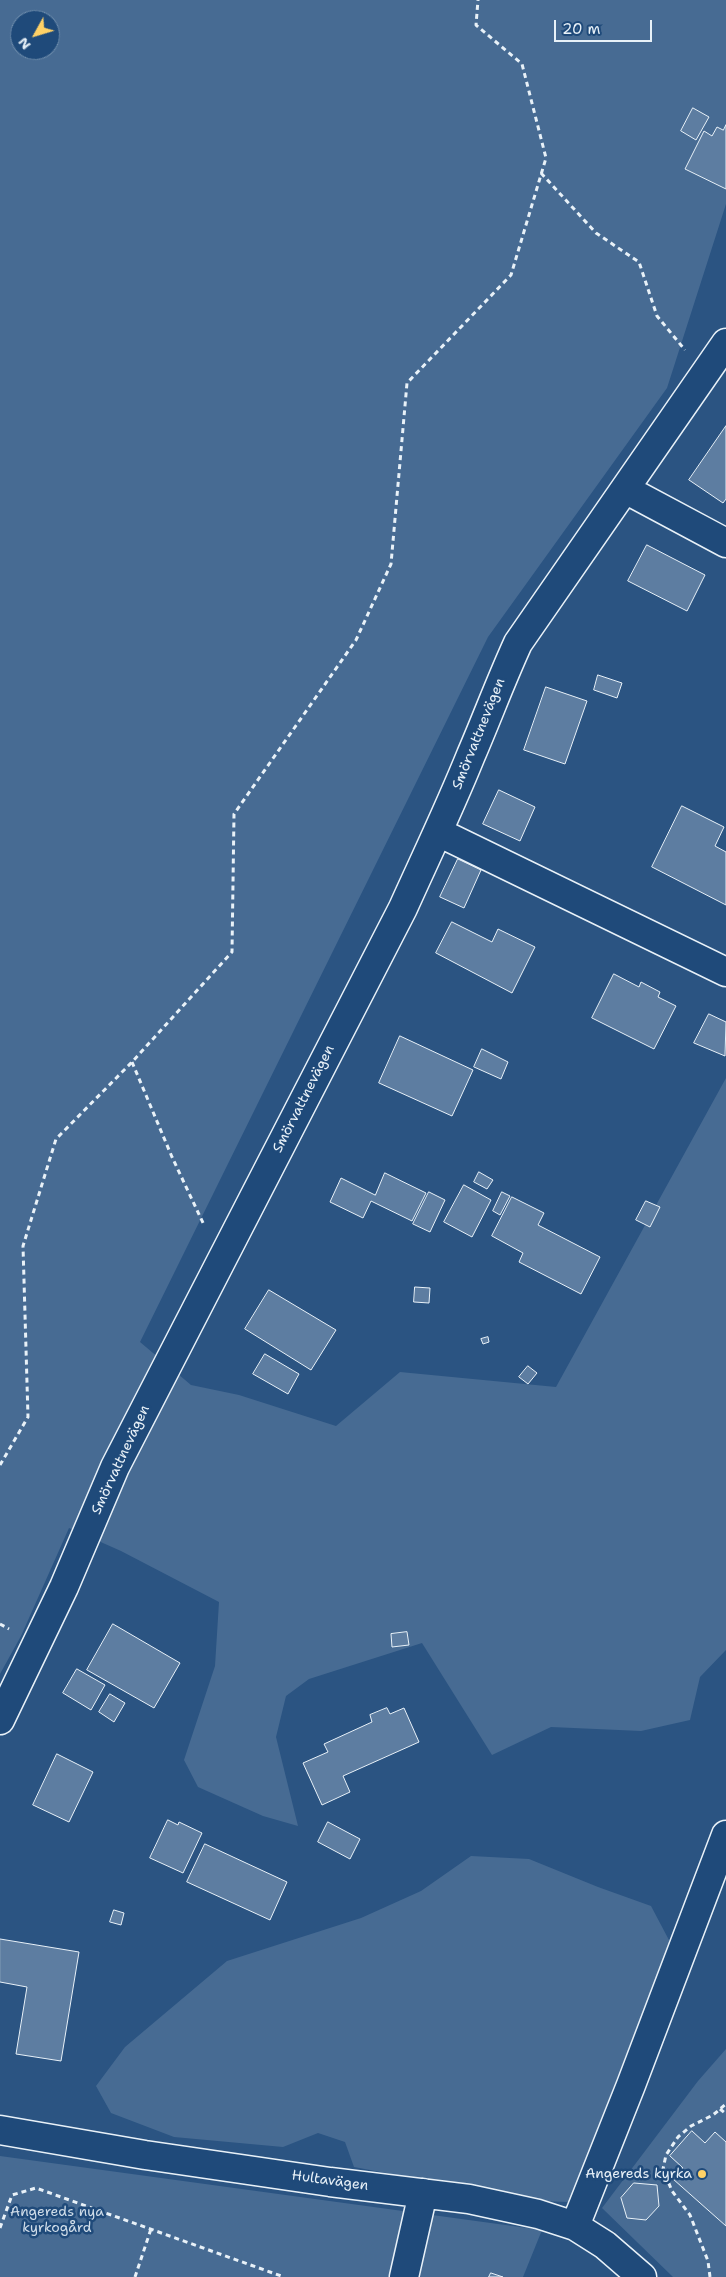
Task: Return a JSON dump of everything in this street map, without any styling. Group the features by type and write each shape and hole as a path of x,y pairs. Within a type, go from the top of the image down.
{"street":[{"name":"Smörvattnevägen","path":"0,1720 64,1586 115,1467 403,908 472,754 498,686 518,643 726,343"},
{"path":"625,489 726,543"},
{"path":"438,832 726,972"},
{"path":"575,2226 726,1835"},
{"name":"Hultavägen","path":"0,2130 165,2158 330,2182 469,2199 499,2205 538,2214 575,2226 605,2245 642,2277"},
{"path":"404,2277 423,2193"}],"path":[{"path":"0,1465 28,1417 23,1246 56,1139 132,1062 232,952 234,814 356,640 391,564 407,383 511,274 546,158 522,64 476,25 478,0"},
{"path":"541,173 596,233 640,262 657,316 704,374"},
{"path":"132,1062 172,1158 220,1260"},
{"path":"710,2277 708,2261 690,2215 672,2191 663,2169 666,2155 678,2137 691,2126 713,2116 726,2104"},
{"path":"720,2109 726,2114"},
{"path":"0,2228 12,2195 36,2188 284,2277"},
{"path":"135,2277 151,2229"}],"green space":[{"path":"0,0 726,0 726,204 667,388 488,637 140,1342 191,1385 239,1395 336,1426 400,1372 556,1387 726,1078 726,1650 700,1677 690,1720 641,1731 551,1727 492,1755 422,1643 309,1679 286,1696 276,1737 298,1826 263,1816 198,1787 184,1760 215,1666 219,1602 121,1551 69,1528 21,1636 0,1674"},
{"path":"471,1856 529,1859 651,1906 670,1942 569,2202 535,2201 354,2167 345,2142 318,2133 283,2147 174,2137 111,2113 96,2086 125,2047 227,1961 361,1918 421,1891"},
{"path":"726,2049 726,2277 673,2277 602,2208 698,2081"},
{"name":"Angereds nya kyrkogård","path":"0,2156 542,2230 523,2277 0,2277"}],"building":[{"path":"693,108 709,117 696,140 681,131"},
{"path":"726,125 726,189 685,169 704,131 712,136 717,127 723,130"},
{"path":"726,426 726,499 723,503 689,480"},
{"path":"647,545 705,575 687,611 628,581"},
{"path":"598,675 622,683 617,698 594,690"},
{"path":"546,687 587,701 565,764 524,750"},
{"path":"499,790 535,807 520,841 483,824"},
{"path":"682,806 724,827 715,846 726,852 726,905 652,867"},
{"path":"458,859 481,870 464,908 440,897"},
{"path":"452,922 492,942 498,929 535,947 512,993 436,953"},
{"path":"614,974 639,987 641,982 660,992 658,997 676,1006 654,1049 592,1018"},
{"path":"709,1014 726,1022 725,1056 694,1043"},
{"path":"400,1036 473,1070 452,1116 379,1083"},
{"path":"482,1049 508,1062 501,1079 474,1067"},
{"path":"479,1172 493,1180 487,1189 474,1182"},
{"path":"385,1173 426,1193 412,1221 371,1201 363,1218 330,1202 341,1178 375,1195"},
{"path":"464,1185 491,1200 472,1237 444,1222"},
{"path":"429,1192 445,1200 430,1232 413,1224"},
{"path":"502,1192 510,1196 500,1215 493,1211"},
{"path":"512,1197 544,1213 538,1225 600,1257 581,1294 519,1262 523,1253 492,1236"},
{"path":"646,1201 660,1207 650,1227 636,1220"},
{"path":"415,1287 430,1288 429,1303 414,1302"},
{"path":"269,1290 336,1330 311,1370 245,1329"},
{"path":"488,1337 489,1342 483,1344 481,1339"},
{"path":"265,1354 299,1374 288,1394 253,1374"},
{"path":"528,1366 537,1373 528,1384 519,1377"},
{"path":"113,1624 180,1663 154,1708 87,1670"},
{"path":"407,1632 409,1645 392,1647 391,1634"},
{"path":"77,1669 105,1685 91,1710 63,1693"},
{"path":"110,1694 125,1703 114,1722 99,1712"},
{"path":"387,1708 390,1714 404,1708 419,1742 343,1776 350,1792 322,1805 303,1763 328,1752 324,1744 372,1722 370,1715"},
{"path":"57,1754 93,1772 69,1822 33,1805"},
{"path":"168,1820 178,1825 179,1822 202,1833 183,1873 150,1858"},
{"path":"328,1822 360,1839 350,1859 318,1842"},
{"path":"205,1844 287,1882 270,1920 187,1882"},
{"path":"114,1910 124,1913 121,1925 110,1922"},
{"path":"0,1939 79,1952 61,2061 16,2054 27,1987 0,1982"},
{"name":"Angereds kyrka","path":"692,2131 705,2143 715,2132 726,2142 726,2226 673,2179 683,2168 670,2156"},
{"path":"634,2183 657,2185 659,2206 646,2220 627,2218 621,2198"},
{"path":"491,2273 503,2277 489,2277"}],"place":[{"name":"Angereds kyrka","path":"702,2174"}]}
